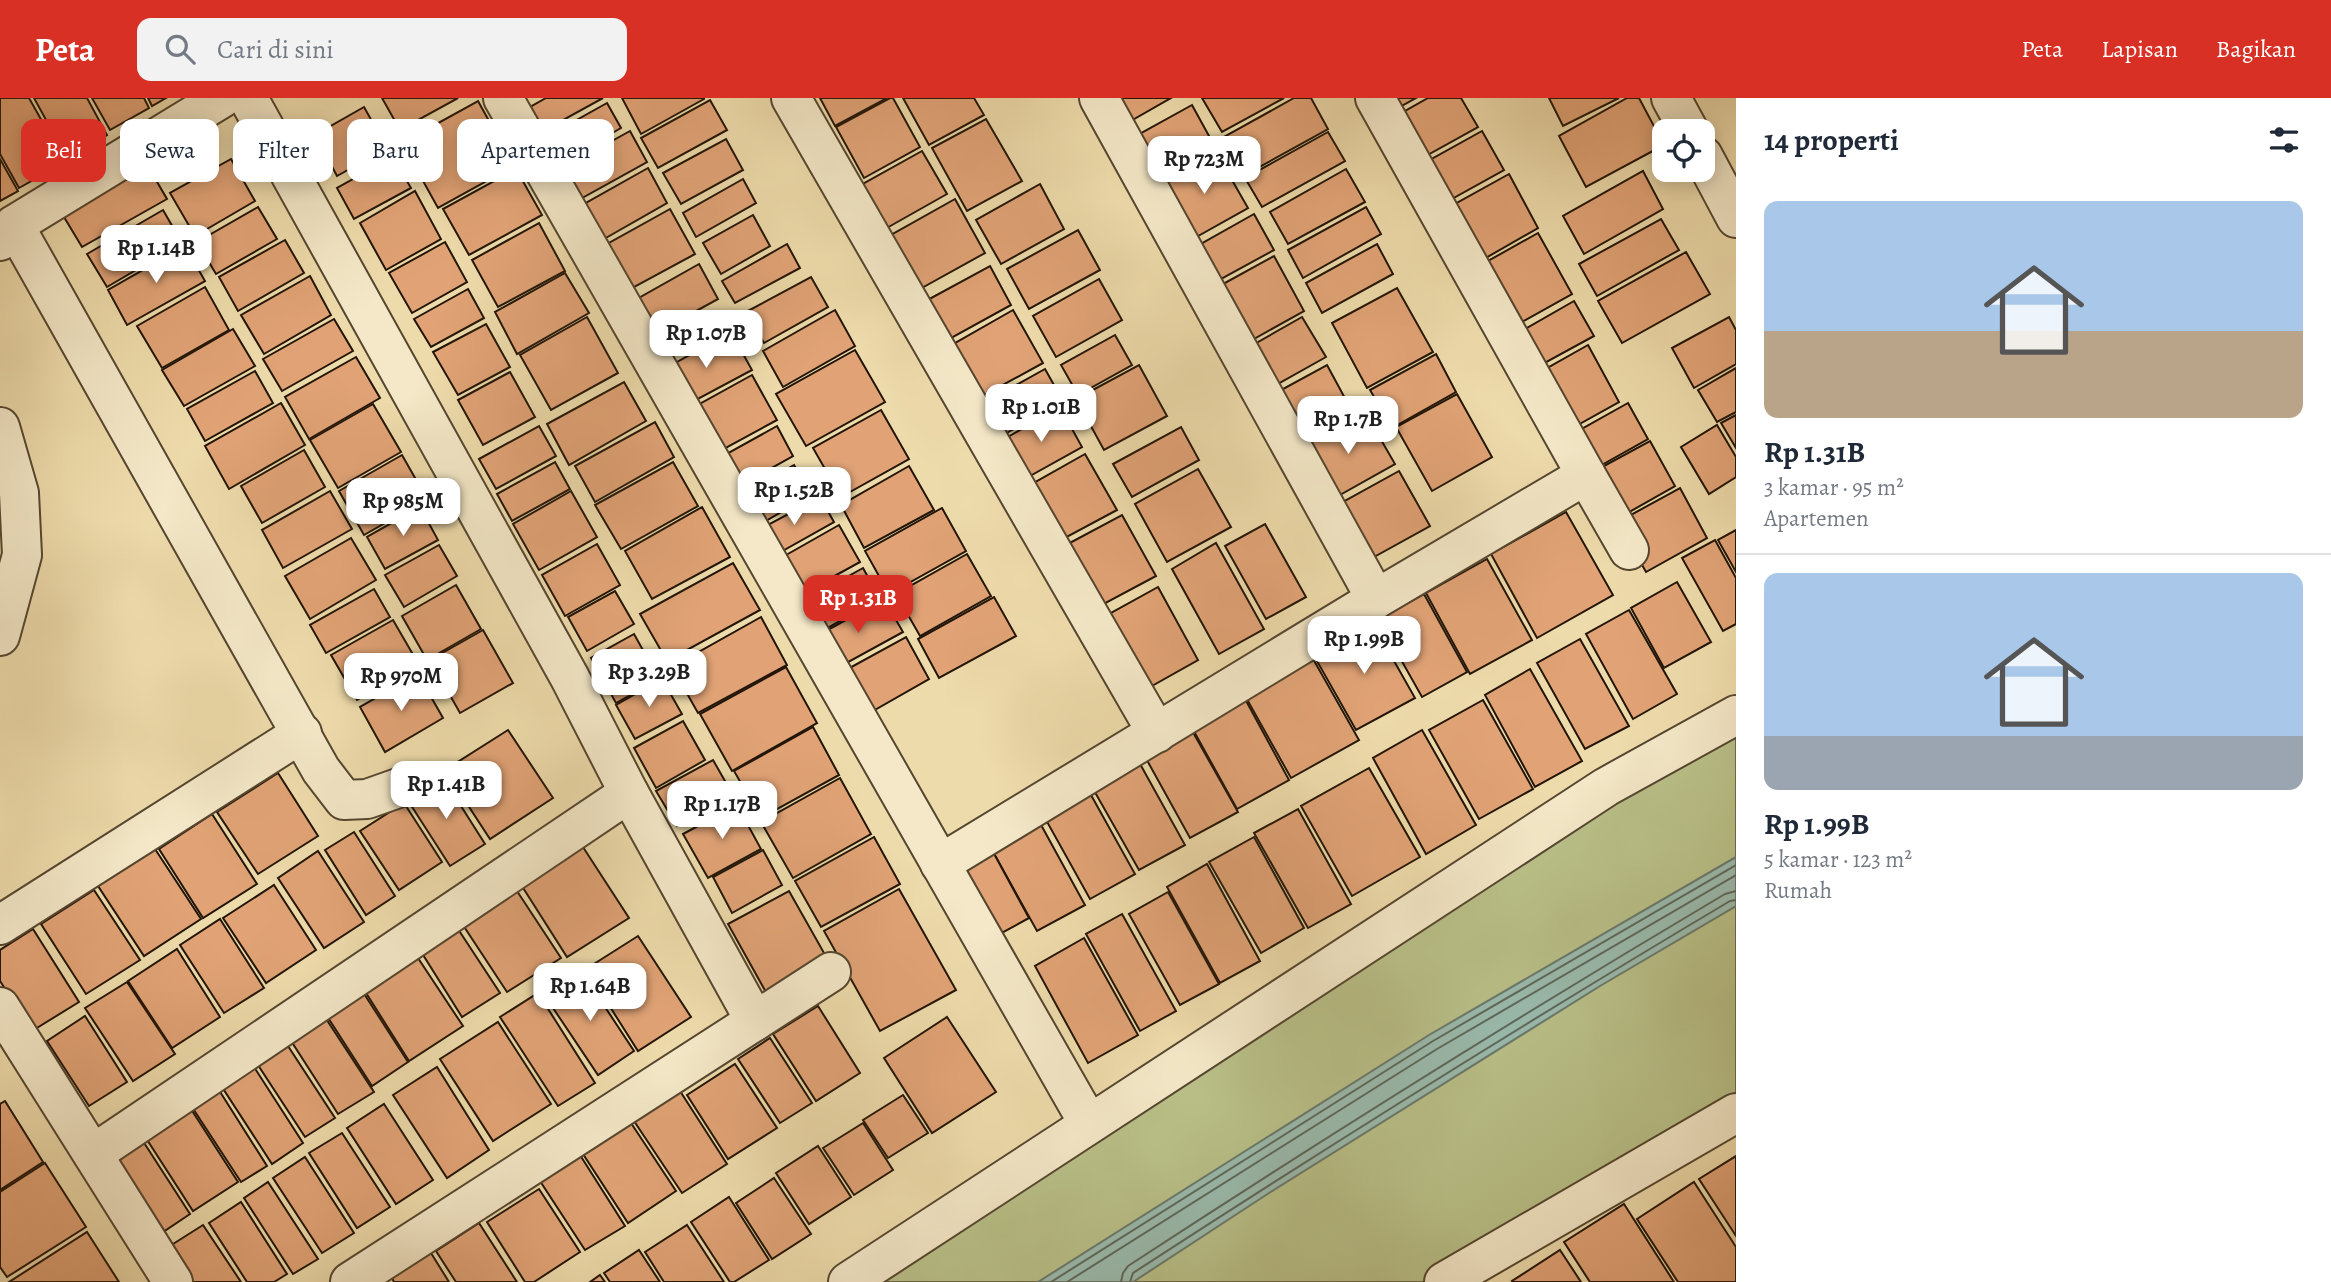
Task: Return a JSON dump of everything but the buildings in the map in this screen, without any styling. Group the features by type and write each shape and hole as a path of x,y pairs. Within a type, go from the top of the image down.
{"street":[{"path":"222,98 7,233 302,733 321,770 344,800 367,799 404,786"},
{"path":"248,98 570,678 629,793 755,1021"},
{"path":"503,98 1089,1124"},
{"path":"791,98 1157,733"},
{"path":"1099,98 1376,599"},
{"path":"1375,98 1629,550"},
{"path":"1671,98 1682,119"},
{"path":"1715,179 1736,218"},
{"path":"0,427 19,493 22,555 0,636"},
{"path":"940,864 1376,599 1586,475"},
{"path":"848,1282 1606,787 1736,715"},
{"path":"0,925 302,733"},
{"path":"93,1154 629,793"},
{"path":"350,1282 831,972"},
{"path":"0,1007 173,1282"},
{"path":"1444,1282 1736,1113"}],"green space":[{"path":"1736,715 1736,1113 1444,1282 848,1282"}],"water":[{"path":"1736,857 1736,906 1600,986 1269,1193 1133,1282 1038,1282 1429,1035"}]}
